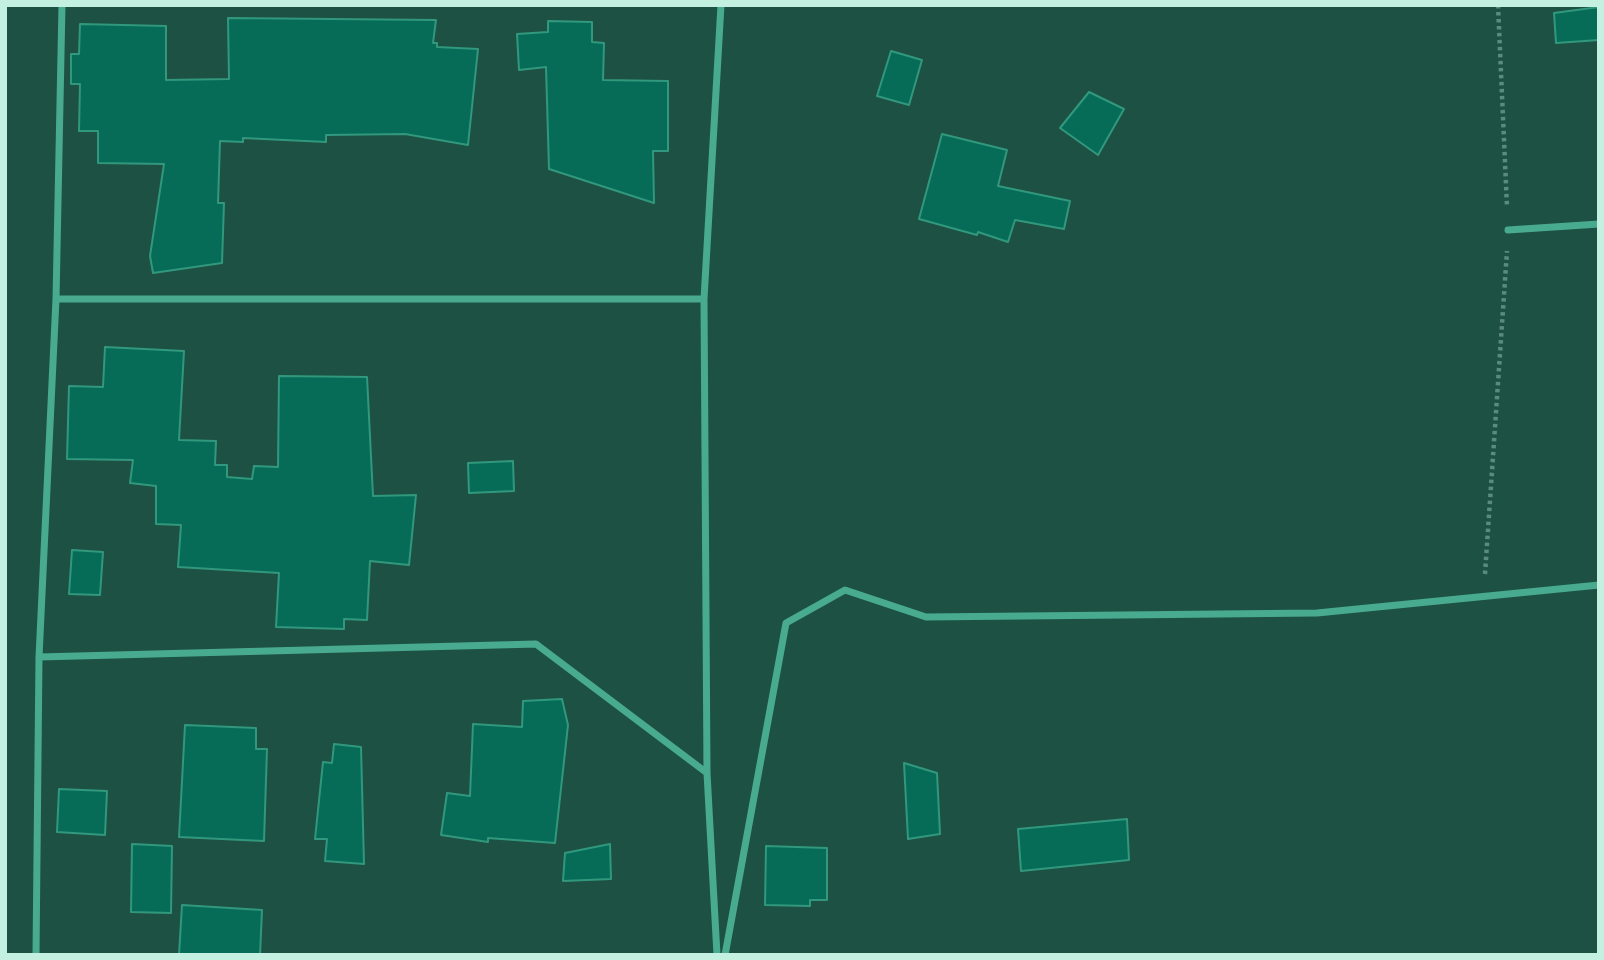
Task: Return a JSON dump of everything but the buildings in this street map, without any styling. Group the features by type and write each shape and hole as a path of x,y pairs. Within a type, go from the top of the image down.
{"street":[{"path":"36,955 39,657 56,299 62,5"},
{"path":"717,955 707,772 704,299 721,5"},
{"path":"1508,230 1599,224"},
{"path":"56,299 704,299"},
{"path":"725,955 786,624 845,590 926,617 1317,613 1484,599 1599,585"},
{"path":"39,657 536,644 707,772"}],"path":[{"path":"1484,599 1508,230 1498,5"}]}
